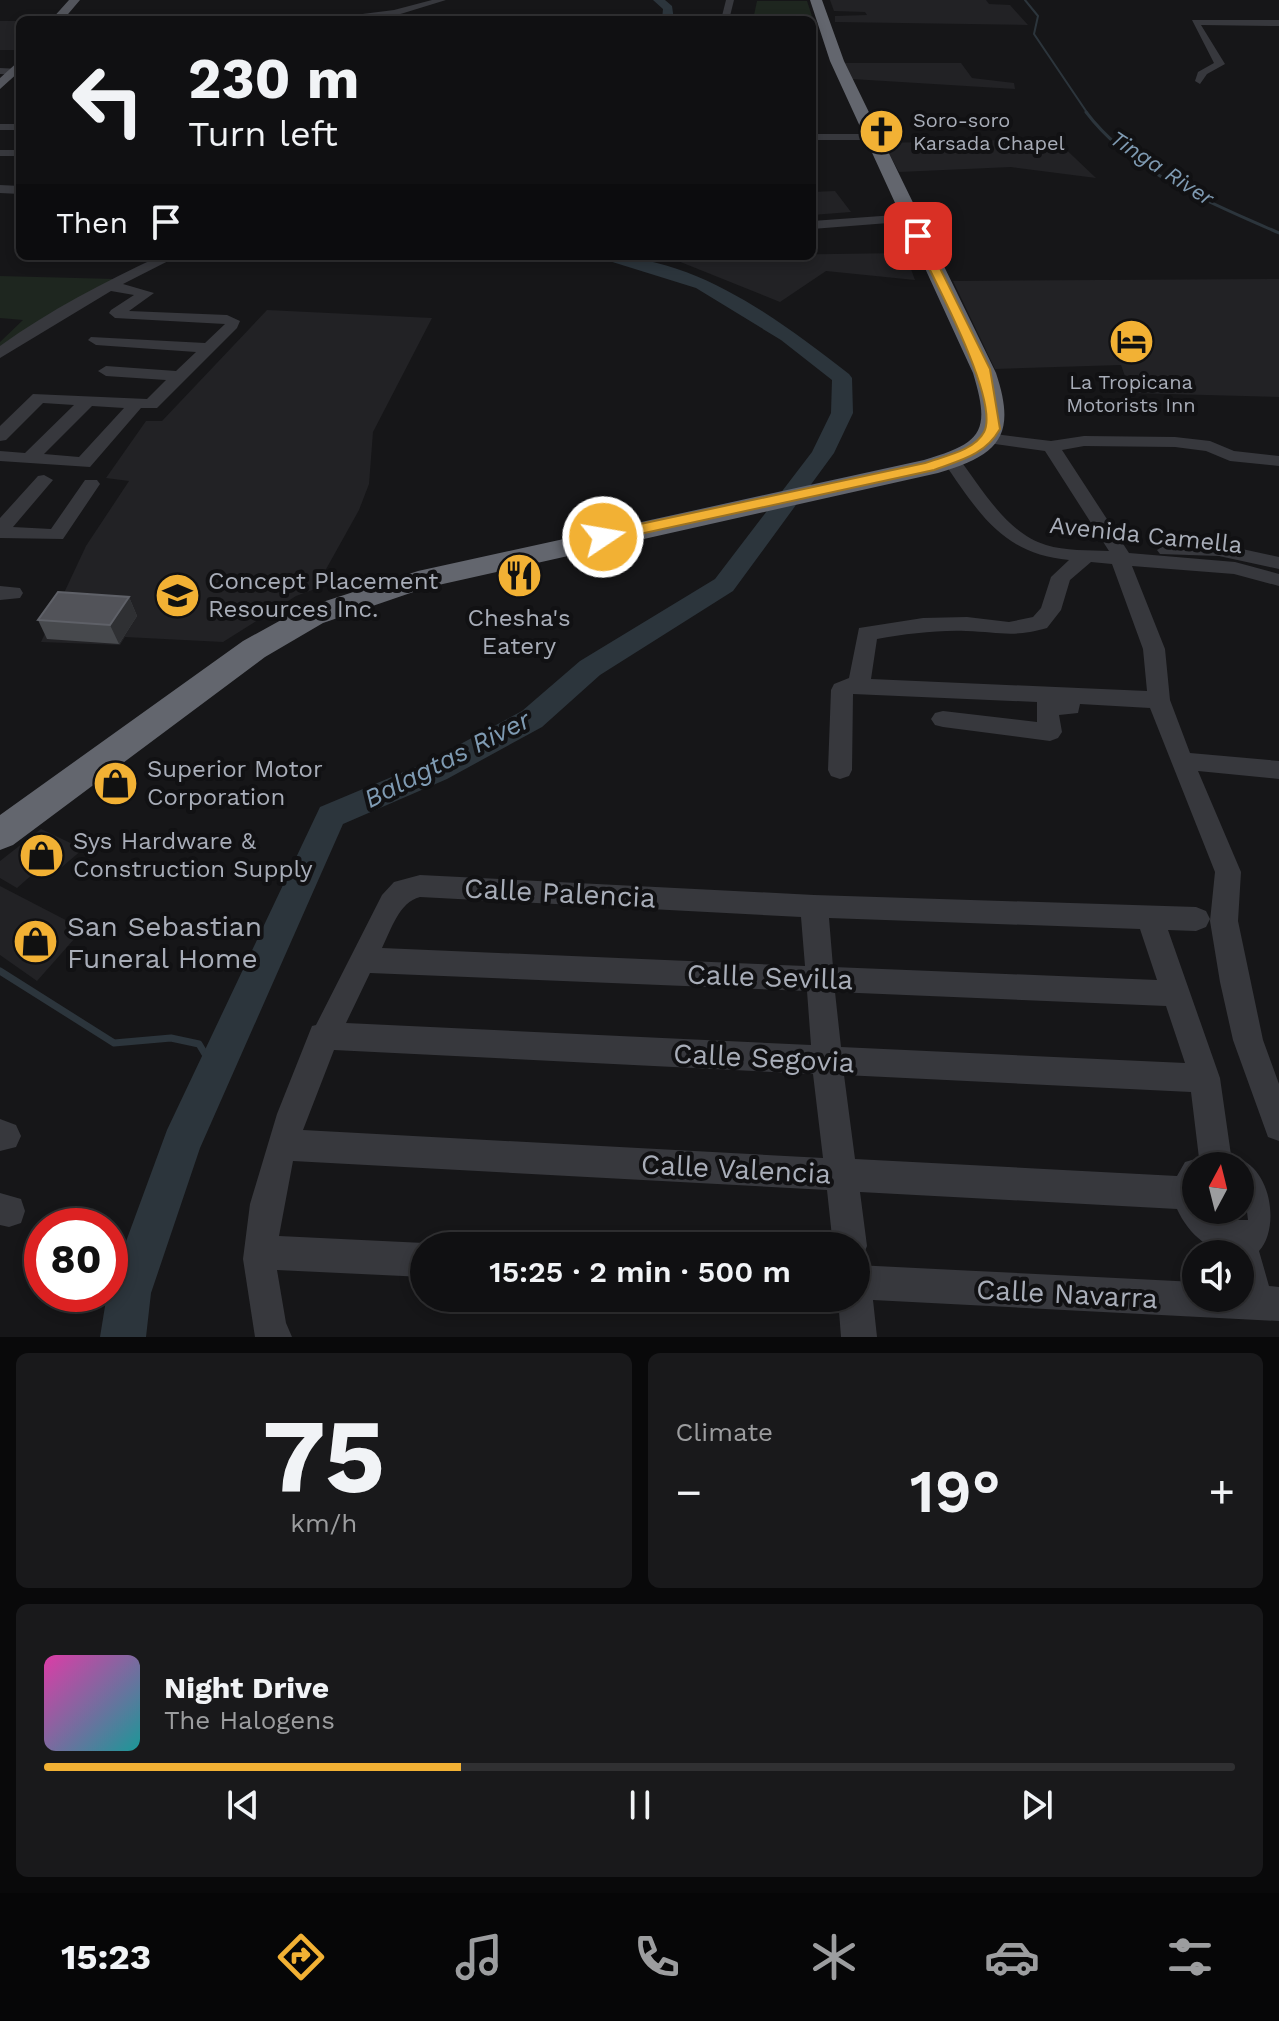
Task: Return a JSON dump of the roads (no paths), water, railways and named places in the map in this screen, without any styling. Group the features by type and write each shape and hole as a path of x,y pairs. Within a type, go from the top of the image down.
{"highway":[{"path":"0,835 243,657 312,616 418,580 951,460 974,450 987,438 993,429 993,415 983,369 834,62 816,0"}],"main road":[{"path":"61,16 75,0"},
{"path":"0,85 14,70"}],"street":[{"path":"362,16 394,13 442,0"},
{"path":"1200,81 1203,72 1220,64 1195,22 1279,23"},
{"path":"816,137 872,137"},
{"path":"816,225 909,218"},
{"path":"0,353 33,329 108,286 162,260"},
{"path":"0,436 39,398 151,404 232,325 233,321 120,315 116,313 147,293 108,286"},
{"path":"96,340 208,348"},
{"path":"106,371 181,376"},
{"path":"30,458 86,402"},
{"path":"0,456 84,463 135,405"},
{"path":"987,438 1051,446 1084,441 1175,442 1210,446 1230,456 1279,461"},
{"path":"1051,446 1073,485 1120,554 1124,574 1154,649 1161,708 1228,872 1224,921 1234,982 1248,1040 1276,1111"},
{"name":"Avenida Camella","path":"951,460 1005,531 1024,545 1044,552 1084,558 1120,554 1235,568 1279,580"},
{"path":"0,531 44,480"},
{"path":"0,531 56,535 91,484"},
{"path":"1120,554 1219,550 1279,563"},
{"path":"859,687 867,633 923,625 967,624 1009,629 1040,623 1051,610 1061,577 1084,558"},
{"path":"840,770 842,690 859,687 1161,708"},
{"path":"943,719 1050,732 1046,706 1161,708"},
{"path":"1184,761 1279,770"},
{"name":"Calle Palencia","path":"274,1337 269,1328 260,1252 283,1145 322,1036 391,903 403,890 420,886 814,906 1196,919"},
{"path":"814,906 827,1062 849,1232"},
{"path":"1150,918 1205,1078 1214,1152"},
{"name":"Calle Sevilla","path":"363,960 1177,994"},
{"name":"Calle Segovia","path":"322,1036 1205,1078"},
{"name":"Calle Valencia","path":"283,1145 843,1174 1182,1183"},
{"path":"1244,1240 1261,1232 1271,1205 1254,1187"},
{"path":"1206,1224 1217,1233 1236,1240"},
{"path":"260,1252 410,1259"},
{"path":"1254,1274 1268,1304"},
{"name":"Calle Navarra","path":"870,1283 1268,1304"},
{"path":"856,1312 859,1337"}],"waterway":[{"name":"Balagtas River","path":"658,0 668,8 668,16"},
{"name":"Tinga River","path":"1025,0 1038,16 1034,34 1088,114"},
{"name":"Tinga River","path":"1086,112 1126,153 1150,169 1200,197 1279,233"},
{"name":"Balagtas River","path":"123,1337 129,1293 181,1144 331,816 436,771 532,719 590,668 724,585 823,453 842,413 842,378 788,336 702,284 625,260"},
{"path":"0,971 114,1043 171,1038 199,1044 214,1069"}],"place":[{"name":"Soro-soro Karsada Chapel","path":"882,131"},
{"name":"La Tropicana Motorists Inn","path":"1131,342"},
{"name":"Chesha's Eatery","path":"519,576"},
{"name":"Concept Placement Resources Inc.","path":"177,595"},
{"name":"Superior Motor Corporation","path":"116,783"},
{"name":"Sys Hardware & Construction Supply","path":"42,855"},
{"name":"San Sebastian Funeral Home","path":"36,942"}]}
